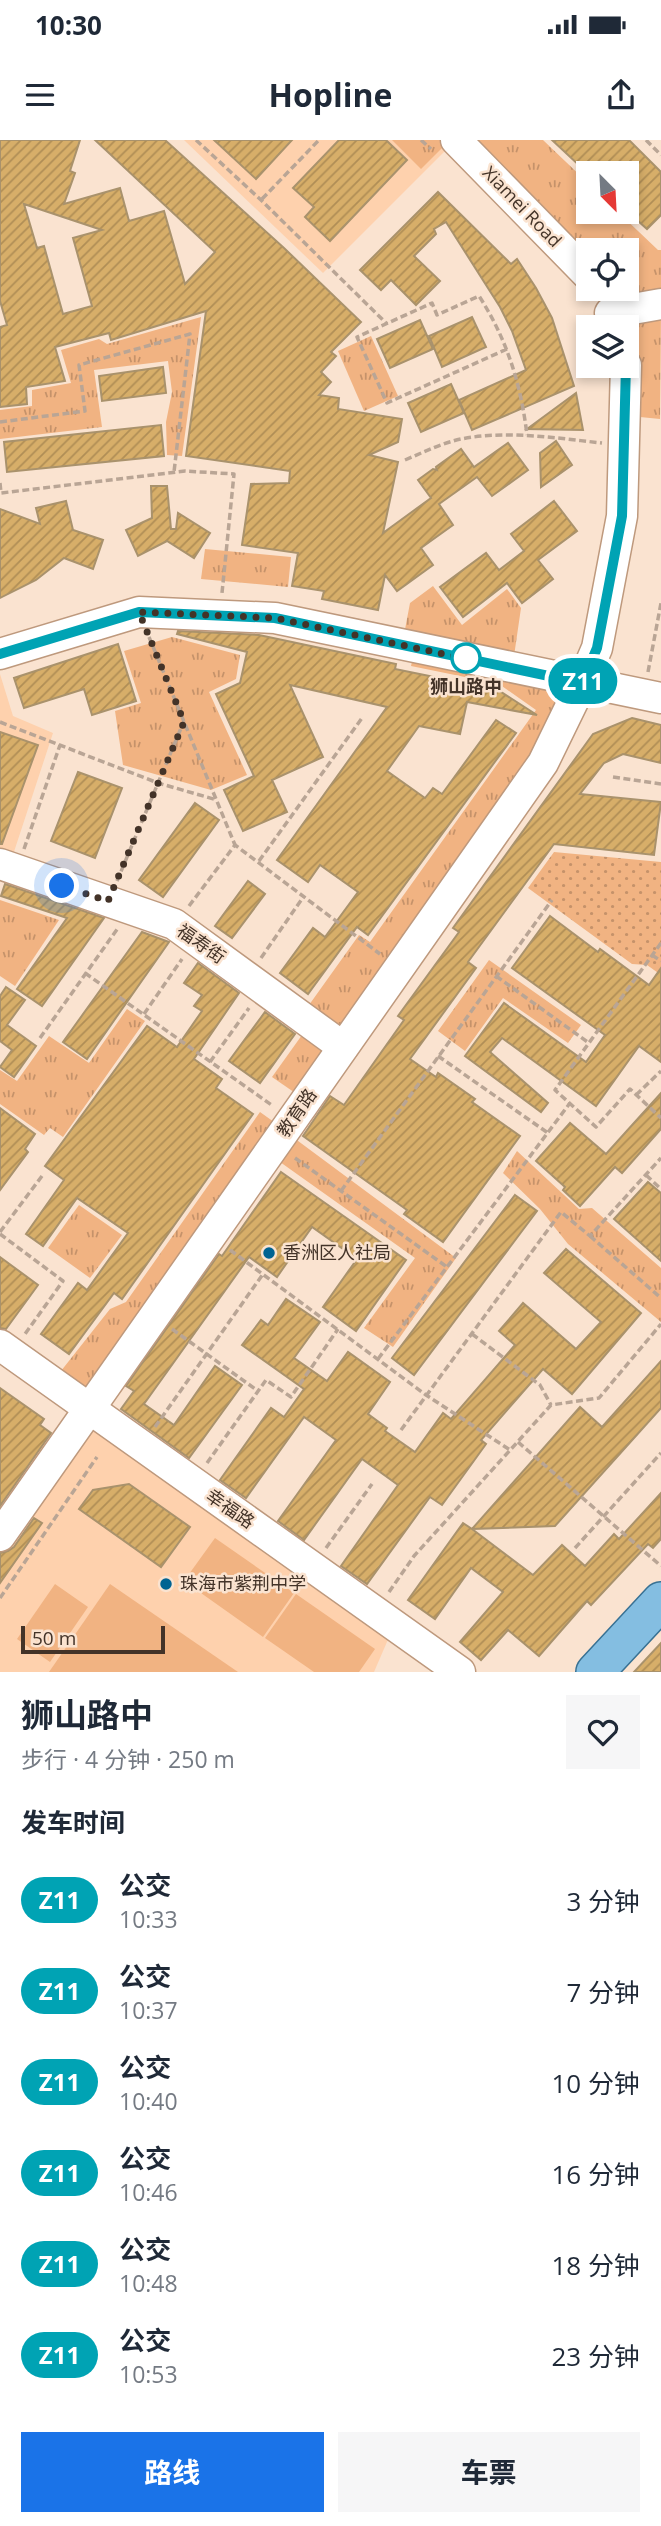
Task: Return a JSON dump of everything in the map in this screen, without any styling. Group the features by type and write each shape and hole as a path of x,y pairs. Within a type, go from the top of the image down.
{"main road":[{"path":"595,1672 661,1601"}],"street":[{"name":"Xiamei Road","path":"443,145 576,264"},
{"path":"607,310 661,304"},
{"path":"582,683 597,648 622,516 626,378"},
{"path":"0,654 139,612 275,618 653,697"},
{"name":"教育路","path":"0,1536 543,763 582,683"},
{"name":"福寿街","path":"8,867 120,905 185,932 343,1047"},
{"name":"幸福路","path":"6,1349 460,1672"}],"path":[{"path":"196,140 387,324"},
{"path":"261,200 319,140"},
{"path":"421,140 443,145"},
{"path":"646,140 661,155"},
{"path":"508,349 387,403 358,337 432,303 437,315 479,296 508,349 523,403 527,435"},
{"path":"0,422 85,411 79,365 190,334 174,472"},
{"path":"405,460 439,445 462,439 527,435 625,445"},
{"path":"0,483 1,493 174,472 234,474 220,615"},
{"path":"653,697 661,603"},
{"path":"139,612 235,845 399,967"},
{"path":"259,862 362,718"},
{"path":"0,722 158,783 217,800"},
{"path":"40,1038 85,973 120,905 158,783 184,722"},
{"path":"8,867 60,745"},
{"path":"613,778 661,784"},
{"path":"144,1014 185,932 235,845"},
{"path":"210,1062 304,897"},
{"path":"341,1191 552,900"},
{"path":"661,943 555,1090 596,1127 630,1089 661,1118"},
{"path":"652,955 661,961"},
{"path":"85,973 210,1062 341,1191 447,1266"},
{"path":"496,976 589,1043"},
{"path":"438,1056 548,1133"},
{"path":"636,1095 661,1071"},
{"path":"378,1359 570,1103"},
{"path":"590,1236 661,1158"},
{"path":"646,1175 661,1189"},
{"path":"6,1349 64,1281 0,1233 42,1176"},
{"path":"401,1430 561,1212 661,1298"},
{"path":"210,1236 426,1395 510,1450"},
{"path":"141,1445 263,1275"},
{"path":"153,1316 258,1391"},
{"path":"375,1612 414,1556 551,1405 599,1398 661,1324"},
{"path":"193,1482 266,1380 291,1397 338,1329"},
{"path":"472,1334 540,1385 551,1405"},
{"path":"518,1442 661,1566"},
{"path":"575,1548 661,1454"},
{"path":"0,1598 97,1457"},
{"path":"313,1567 372,1484"}],"shaded area":[{"path":"184,140 454,140 455,141 323,273"},
{"path":"0,674 13,716 53,733 9,867 0,863"},
{"name":"珠海市紫荆中学","path":"89,1411 393,1628 374,1672 0,1672 0,1540"}],"green space":[{"path":"392,140 450,140 421,169"},
{"path":"461,140 543,140 576,172 576,224 631,224 661,250 661,299 612,307 609,301 639,301 639,238 576,238 576,256"},
{"path":"661,310 660,419 630,416 632,378 639,378 639,315 629,315"},
{"path":"201,317 182,456 167,455 166,422 172,392 168,361 94,370 102,427 0,439 0,410 32,406 32,390 71,383 61,350 99,339 107,344"},
{"path":"371,336 398,396 364,411 338,351"},
{"path":"205,549 291,557 288,587 201,579"},
{"path":"433,586 462,625 507,589 521,608 513,663 403,640 410,603"},
{"path":"172,637 240,655 236,679 209,692 247,775 211,790 123,765 115,711 141,703 124,651"},
{"path":"414,653 576,686 342,1040 304,1012 359,935 370,942 536,710 499,684 411,666"},
{"path":"554,852 661,862 661,975 647,965 632,964 528,888"},
{"path":"0,900 59,920 15,986 0,976"},
{"path":"489,960 581,1025 568,1043 503,998 465,1051 438,1031"},
{"path":"127,1009 145,1021 63,1137 50,1128 44,1135 0,1104 0,1070 17,1081 49,1036 89,1063"},
{"path":"307,1028 336,1048 301,1097 272,1077"},
{"path":"260,1112 281,1127 88,1399 57,1376 110,1309 126,1302"},
{"path":"290,1135 456,1258 393,1347 364,1328 415,1258 273,1157"},
{"path":"517,1151 579,1209 592,1208 661,1268 661,1322 568,1244 540,1209 503,1173"},
{"path":"79,1205 122,1235 90,1278 48,1248"},
{"path":"215,1538 294,1593 263,1637 184,1581"},
{"path":"55,1584 88,1607 50,1662 17,1639"},
{"path":"110,1584 238,1672 49,1672"},
{"path":"296,1594 375,1649 359,1672 314,1672 265,1638"}],"building":[{"path":"0,140 80,140 70,171 75,173 64,204 120,188 129,221 164,211 185,284 215,252 95,140 165,140 361,322 331,352 336,356 321,372 331,382 319,395 339,398 338,409 402,419 398,442 369,455 398,462 383,533 431,498 418,480 433,469 437,470 436,467 461,449 474,467 508,443 528,470 492,496 477,477 439,504 453,525 421,548 433,565 397,591 385,575 378,610 322,599 324,591 292,586 298,553 242,545 251,484 289,483 290,471 186,456 206,311 111,340 109,333 55,347 65,381 26,387 27,404 0,407 0,327 7,325 0,301","holes":["24,204 102,230 73,238 92,306 63,314 44,246 37,248"]},
{"path":"214,140 292,140 256,179"},
{"path":"339,140 386,140 407,160 330,241 305,217 314,207 293,188"},
{"path":"552,140 629,140 661,172 661,215 647,229 639,222 639,161 576,162"},
{"path":"438,192 511,264 517,259 552,318 574,386 472,430 459,400 526,370 500,307 446,222 434,229 436,234 414,256 440,281 416,305 391,280 381,290 360,270"},
{"path":"472,317 486,347 442,367 429,336"},
{"path":"420,320 433,349 390,368 377,339"},
{"path":"163,367 166,393 102,401 99,376"},
{"path":"451,384 464,413 421,432 408,403"},
{"path":"576,393 583,430 527,429"},
{"path":"161,425 164,456 7,472 4,442"},
{"path":"556,441 572,465 541,487 540,453"},
{"path":"151,486 167,486 171,529 176,529 178,513 210,533 194,558 167,541 138,556 126,530 152,518"},
{"path":"66,501 73,530 103,540 93,569 64,558 36,580 0,598 0,509 40,524 36,508"},
{"path":"554,501 577,531 538,560 553,579 522,603 507,583 463,617 440,587 486,553 499,570 524,551 511,534"},
{"path":"178,631 259,635 396,664 395,669 498,690 537,715 467,702 460,734 419,726 387,771 425,798 433,788 442,794 496,720 516,733 368,935 357,927 308,994 280,973 313,928 325,937 358,892 320,865 308,882 277,860 387,707 290,685 323,757 272,780 287,812 243,831 224,790 254,776 216,694 240,683 247,652 177,634"},
{"path":"118,644 136,701 92,715 84,689 24,708 14,678"},
{"path":"632,718 661,725 661,763 623,754 604,763 580,794 661,802 654,855 554,844 468,962 476,968 410,1059 436,1077 438,1073 475,1099 472,1102 520,1136 443,1242 404,1214 407,1210 303,1136 330,1096 344,1105 404,1020 398,1016 459,932 453,928 593,734"},
{"path":"0,732 38,745 2,844 0,844"},
{"path":"78,772 122,788 95,858 51,841"},
{"path":"195,803 219,820 163,897 139,880"},
{"path":"248,881 265,894 232,938 215,926"},
{"path":"5,884 104,918 42,1006 17,989 67,918 1,896"},
{"path":"550,916 649,985 661,968 661,1062 639,1046 596,1106 502,1038 490,1052 548,1103 541,1112 465,1056 504,1003 586,1062 605,1035 512,968"},
{"path":"142,932 169,942 87,1059 63,1042"},
{"path":"198,963 239,993 194,1059 222,1079 216,1088 253,1114 122,1299 114,1293 69,1354 41,1334 78,1283 87,1290 128,1233 77,1198 43,1246 26,1234 64,1180 45,1166 147,1026 177,1047 202,1011 194,1006 202,995 184,983"},
{"path":"6,987 25,1000 7,1025 36,1046 14,1077 0,1067 12,1050 0,1041 0,996"},
{"path":"265,1012 295,1034 260,1083 229,1061"},
{"path":"661,1093 661,1129 622,1173 615,1167 580,1206 563,1190 565,1187 536,1161 570,1123 606,1154"},
{"path":"0,1108 35,1134 25,1149 28,1152 0,1190"},
{"path":"281,1172 406,1260 356,1331 323,1307 357,1259 312,1227 277,1277 249,1257 144,1404 174,1425 215,1366 242,1385 189,1458 121,1409 134,1391 126,1386 219,1254 222,1256"},
{"path":"648,1182 661,1193 661,1261 614,1219"},
{"path":"515,1195 537,1211 414,1375 392,1358"},
{"path":"566,1249 641,1313 572,1394 543,1369 481,1440 486,1444 442,1505 430,1497 367,1584 341,1566 398,1485 362,1459 304,1540 278,1521 336,1440 304,1417 246,1498 220,1480 271,1408 284,1417 304,1389 242,1345 261,1320 268,1325 286,1299 320,1322 294,1358 327,1381 348,1352 390,1382 368,1414 387,1428 385,1431 415,1452 443,1413 451,1419 515,1345 499,1331 523,1303 576,1349 601,1322 544,1273"},
{"path":"0,1257 38,1285 6,1329 0,1328"},
{"path":"661,1361 661,1408 555,1526 472,1529 580,1407 602,1427"},
{"path":"0,1388 44,1419 40,1425 51,1433 0,1506"},
{"path":"129,1484 190,1527 161,1567 79,1509 93,1490"},
{"path":"661,1493 661,1539 653,1548 648,1544 591,1605 587,1601 539,1656 508,1630 481,1660 460,1642 503,1592 471,1568 435,1619 408,1600 463,1523 533,1575 562,1545 585,1566 614,1534 619,1539"},
{"path":"34,1518 42,1523 0,1583 0,1553 14,1547"},
{"path":"661,1643 661,1672 634,1672"}],"bus line":[{"name":"Z11","path":"0,654 139,612 275,618 582,683 597,648 622,516 628,378"}],"place":[{"name":"狮山路中","path":"466,658"},
{"name":"香洲区人社局","path":"269,1253"},
{"name":"珠海市紫荆中学","path":"166,1584"}],"route":[{"path":"62,886 108,901 184,722 139,612 275,618 472,660 466,658"}]}
